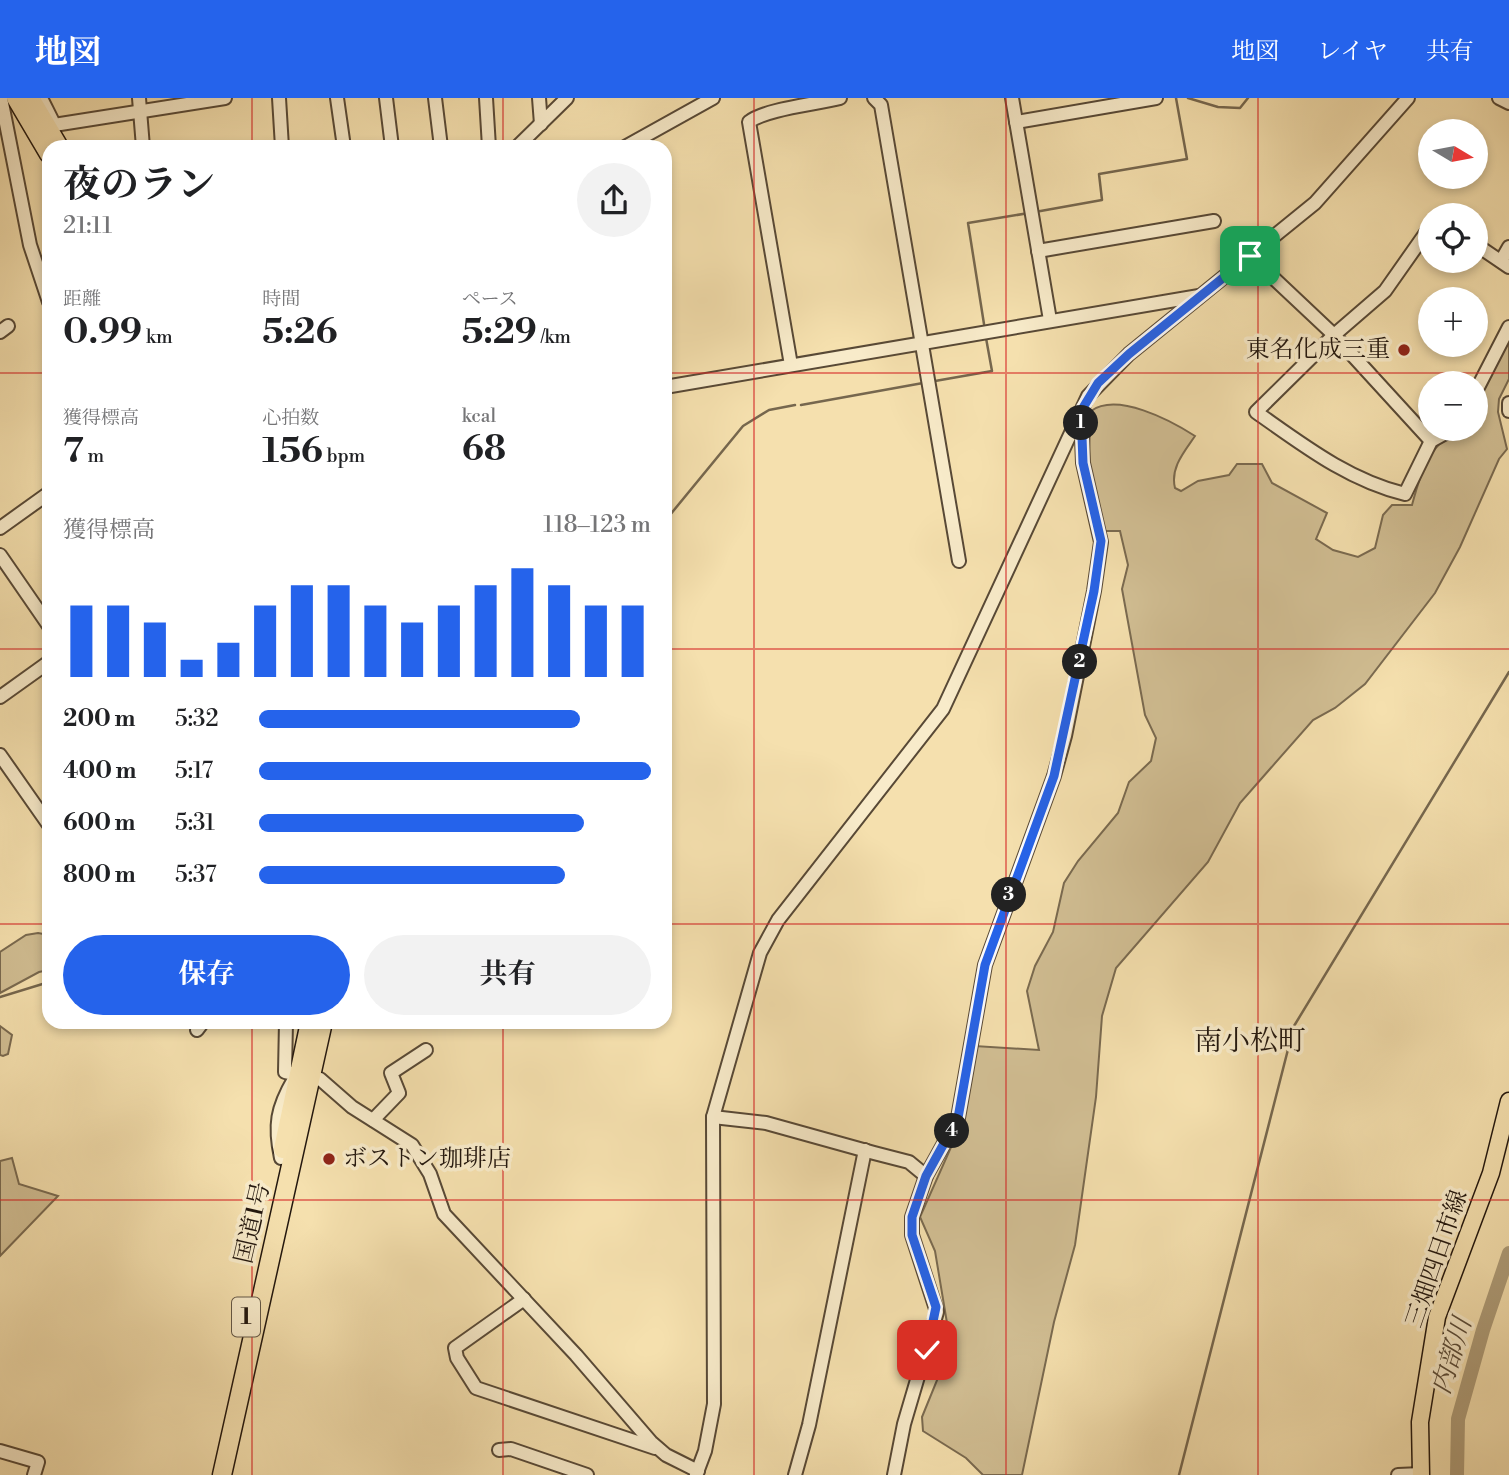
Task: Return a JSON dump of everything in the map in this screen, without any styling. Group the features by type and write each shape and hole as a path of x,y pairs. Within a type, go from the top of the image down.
{"highway":[{"path":"16,98 42,142"},
{"path":"30,98 57,140"},
{"name":"国道1号","path":"246,1340 308,1029"},
{"name":"国道1号","path":"222,1475 238,1379 298,1074 320,1029"},
{"name":"国道1号","path":"211,1475 238,1379"}],"main road":[{"name":"三畑四日市線","path":"1421,1474 1420,1422 1437,1317 1491,1173 1509,1101"}],"street":[{"path":"1,98 4,147 42,282"},
{"path":"41,98 59,140"},
{"path":"54,125 139,105 225,98"},
{"path":"279,98 282,140"},
{"path":"337,98 343,140"},
{"path":"386,98 392,140"},
{"path":"435,98 440,140"},
{"path":"486,98 489,140"},
{"path":"539,98 541,124"},
{"path":"524,140 567,98"},
{"path":"638,140 713,98"},
{"path":"791,365 749,122 760,113 800,108 841,98"},
{"path":"874,98 881,105 959,561"},
{"path":"1012,98 1050,320"},
{"path":"1016,122 1156,98"},
{"path":"524,1299 455,1348 457,1358 476,1388 659,1449 697,1473 713,1404 713,1117 740,1016 765,941 778,920 943,709 1081,411 1098,383 1332,187 1408,98"},
{"path":"1499,98 1509,103"},
{"path":"139,105 142,140"},
{"path":"1038,251 1214,221"},
{"path":"1418,244 1385,291 1334,335 1256,412 1311,453 1382,488 1405,494 1431,441"},
{"path":"1488,253 1505,264 1509,247"},
{"path":"1250,256 1334,335 1418,427"},
{"path":"672,386 921,341 1199,296"},
{"path":"1486,371 1509,327"},
{"path":"1509,403 1509,411"},
{"path":"894,1475 904,1424 937,1312 911,1224 926,1176 958,1118 991,944 1054,776 1074,694 1101,541 1084,472 1081,411"},
{"path":"0,528 42,498"},
{"path":"0,555 42,616"},
{"path":"0,696 42,667"},
{"path":"0,755 42,815"},
{"path":"281,1158 276,1133 282,1098 298,1074 288,1029"},
{"path":"373,1120 399,1093 391,1073 426,1050"},
{"path":"298,1074 320,1079 373,1120 412,1145 430,1174 444,1214 659,1449"},
{"path":"713,1117 766,1123 865,1150 909,1163 926,1176"},
{"path":"795,1475 809,1425 865,1150"},
{"path":"499,1450 511,1449 587,1475"},
{"path":"0,1451 38,1462 34,1475"},
{"path":"1398,1475 1421,1474"}],"shaded area":[{"path":"1509,339 1509,379 1499,399 1498,412 1507,449 1499,459 1460,547 1435,593 1365,684 1335,708 1313,720 1240,803 1208,862 1116,968 1102,1016 1096,1097 1075,1245 1054,1322 1022,1475 983,1475 966,1458 923,1431 922,1417 942,1368 948,1329 935,1251 920,1217 964,1118 975,1046 1039,1050 1027,991 1035,966 1053,932 1064,883 1078,861 1118,813 1129,782 1151,761 1156,738 1145,715 1122,589 1128,565 1120,531 1104,531 1088,469 1091,411 1102,406 1129,406 1158,416 1195,436 1179,460 1174,474 1175,488 1181,491 1198,481 1229,475 1237,464 1262,464 1272,483 1327,513 1316,539 1333,550 1358,557 1375,548 1383,515 1392,505 1412,505 1425,466 1439,444 1443,441 1488,441 1488,382"},
{"path":"42,934 42,971 0,993 0,952 26,935"},
{"path":"0,1026 12,1035 8,1054 3,1056 0,1055"},
{"path":"12,1158 19,1184 58,1196 0,1256 0,1161"}],"waterway":[{"path":"1035,212 1102,200 1099,174 1187,159 1176,98"},
{"path":"1188,98 1218,107 1240,108 1248,98"},
{"path":"984,324 968,223 1029,213"},
{"path":"935,381 992,371 986,338"},
{"path":"801,405 923,383"},
{"path":"672,512 743,426 769,410 795,405"},
{"path":"1179,1475 1294,1026 1509,672"},
{"path":"0,997 42,984"},
{"name":"内部川","path":"1457,1475 1458,1419 1483,1330 1509,1253"}],"place":[{"name":"東名化成三重","path":"1404,350"},
{"name":"ボストン珈琲店","path":"329,1159"}],"district":[{"name":"南小松町","path":"1250,1041"}],"route":[{"path":"927,1350 937,1312 912,1235 912,1217 926,1176 958,1118 985,965 1054,776 1074,694 1101,552 1101,541 1083,463 1081,411 1098,383 1129,354 1250,256"}]}
